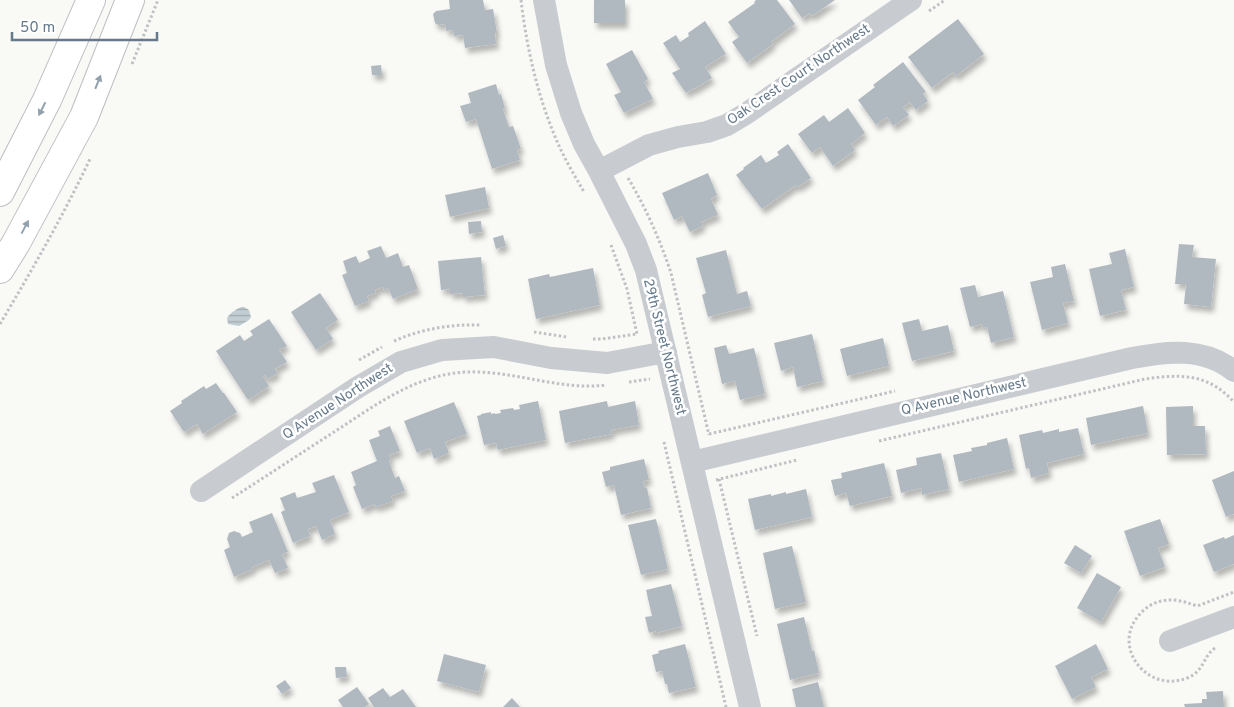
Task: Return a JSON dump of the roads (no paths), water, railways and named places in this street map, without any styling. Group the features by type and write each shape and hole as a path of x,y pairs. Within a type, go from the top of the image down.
{"main road":[{"path":"0,192 46,100 91,0"},
{"path":"0,269 16,243 84,116 130,0"}],"street":[{"name":"29th Street Northwest","path":"544,0 556,66 571,113 584,144 636,244 646,270 750,707"},
{"name":"Oak Crest Court Northwest","path":"599,171 649,145 707,132 727,125 911,0"},
{"name":"Q Avenue Northwest","path":"201,491 358,387 401,362 442,350 494,347 551,358 607,363 666,352"},
{"name":"Q Avenue Northwest","path":"692,462 1112,362 1158,353 1184,352 1207,357 1234,371"},
{"path":"1170,641 1234,617"}]}
